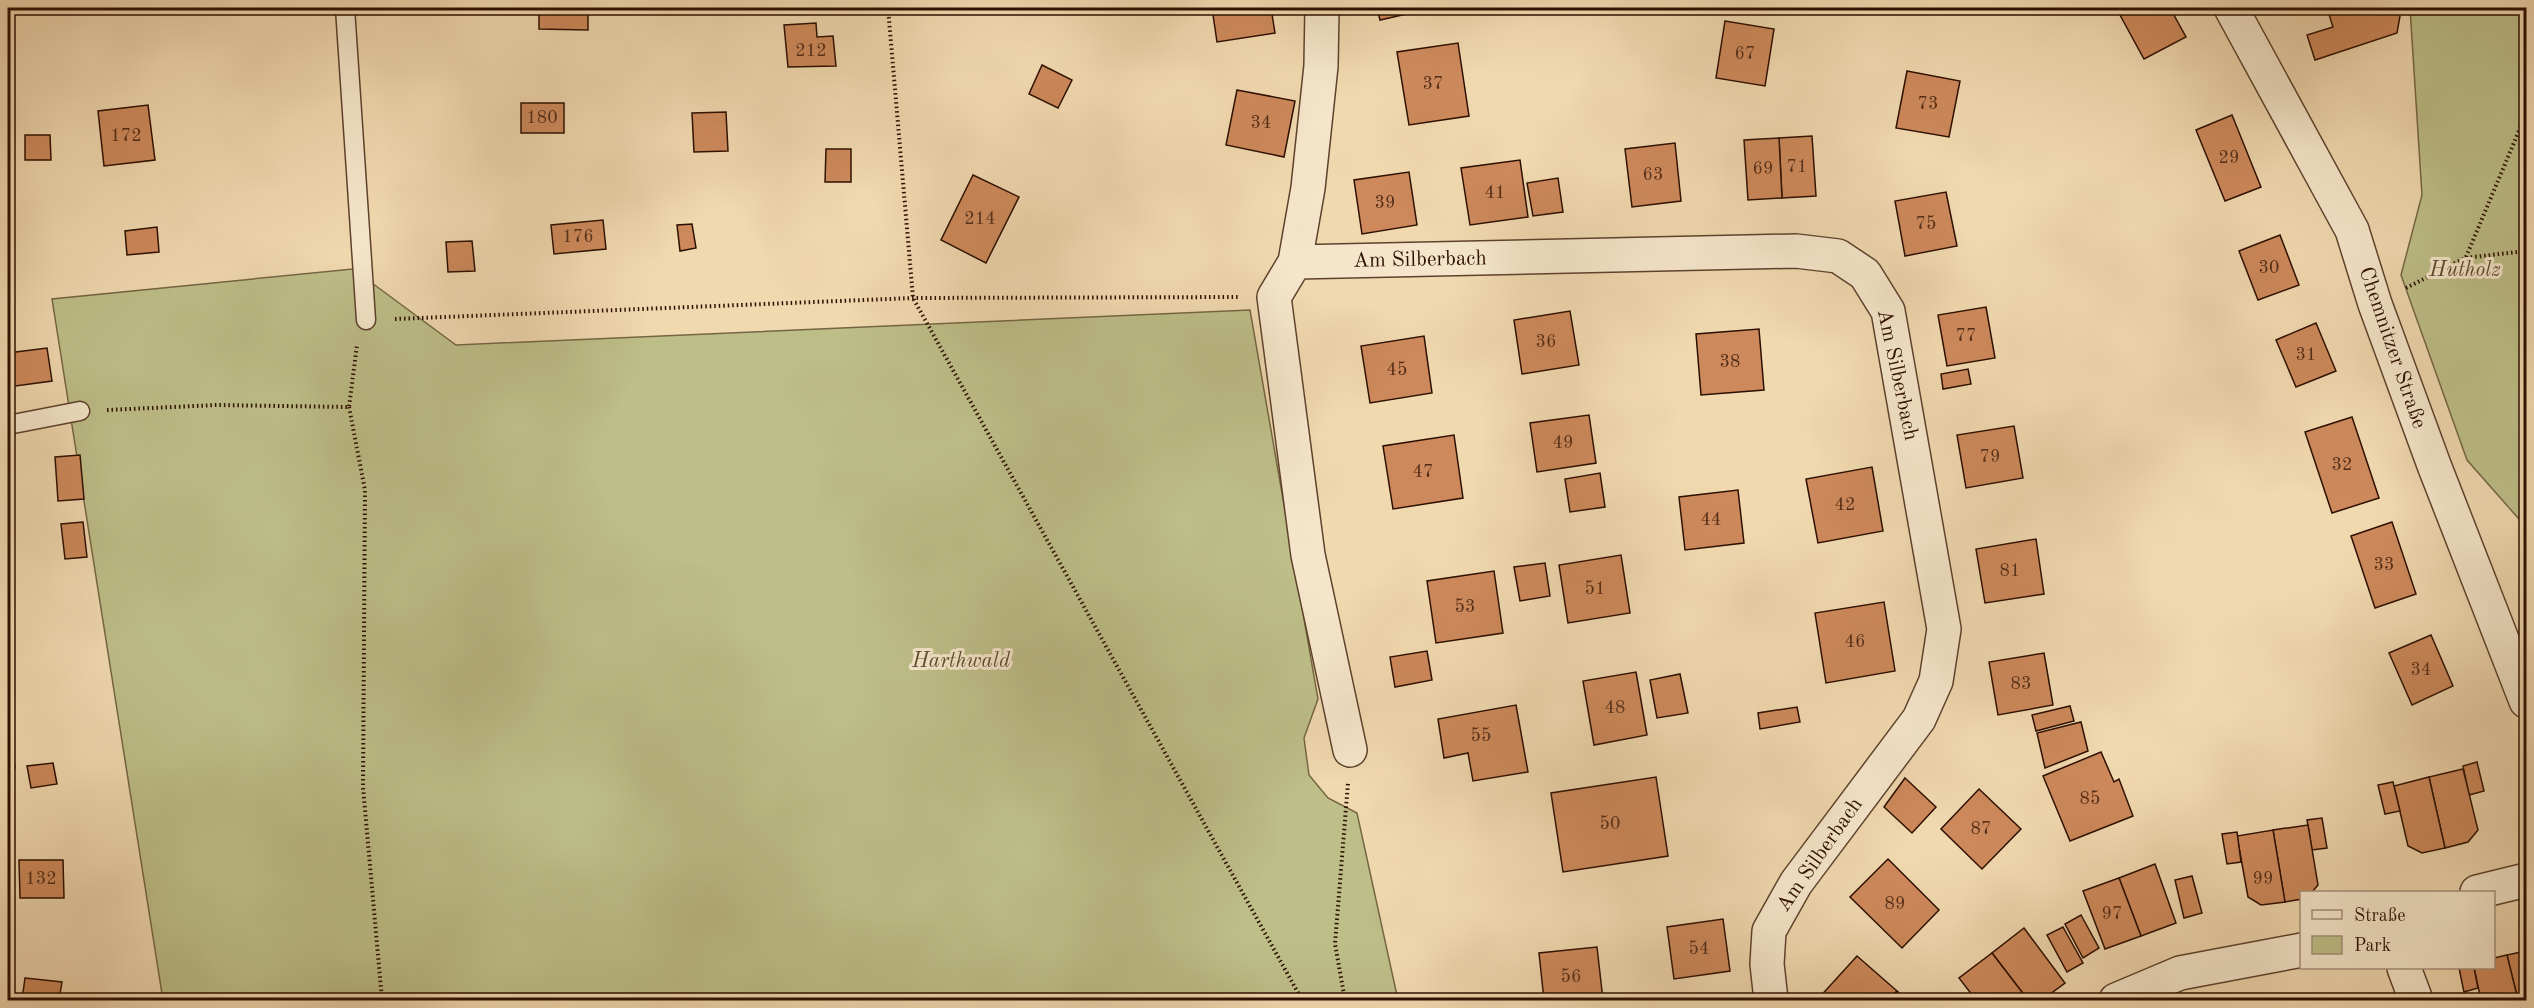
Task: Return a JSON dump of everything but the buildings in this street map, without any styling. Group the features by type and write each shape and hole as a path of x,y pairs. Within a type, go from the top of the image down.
{"street":[{"path":"1322,8 1320,77 1308,188 1295,262 1274,297 1308,555 1350,750"},
{"name":"Chemnitzer Straße","path":"2231,8 2352,230 2375,304 2434,465 2526,701"},
{"name":"Am Silberbach","path":"1295,262 1796,251 1838,256 1865,274 1888,311 1944,629 1936,681 1919,719 1796,883 1769,931 1767,964 1771,1000"},
{"path":"2481,891 2526,880"},
{"path":"2116,1000 2180,973 2300,950"},
{"path":"2404,969 2416,1000"}],"lane":[{"path":"345,8 366,321"},
{"path":"8,425 80,411"}],"path":[{"path":"888,8 913,298 1302,1000"},
{"path":"2465,258 2526,114"},
{"path":"2375,304 2465,258 2526,250"},
{"path":"382,1000 363,787 365,490 349,407 358,331 366,321 913,298 1274,297"},
{"path":"80,411 217,405 349,407"},
{"path":"1345,1000 1335,944 1350,750"}],"green space":[{"name":"Hutholz","path":"2410,8 2526,8 2526,527 2467,460 2401,275 2422,195"},
{"name":"Harthwald","path":"353,269 456,345 1250,310 1318,699 1304,738 1309,775 1328,798 1357,813 1398,1000 163,1000 52,299"}]}
